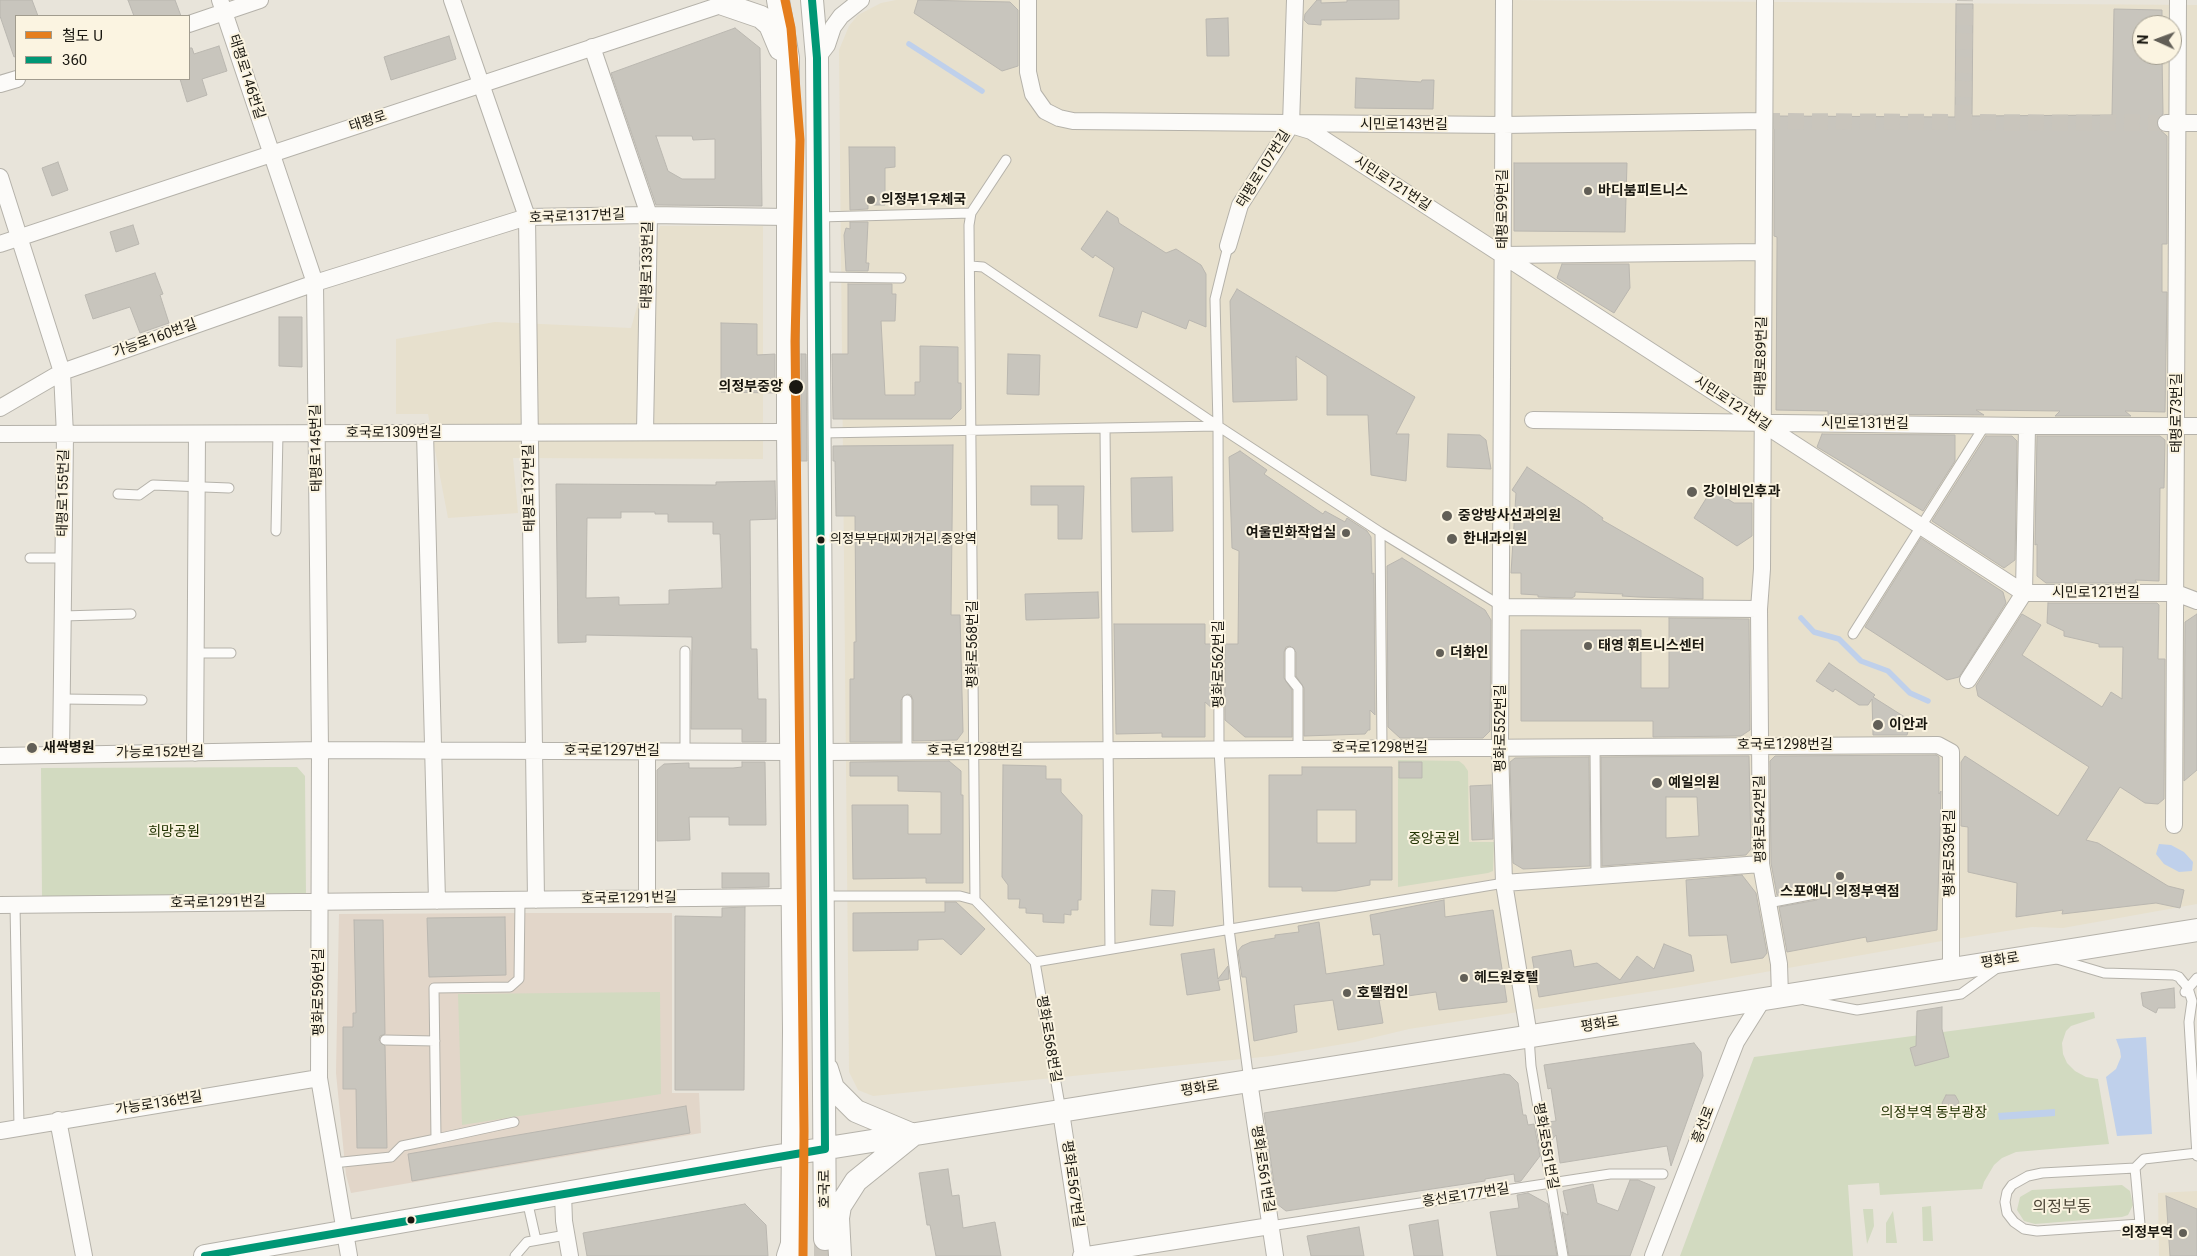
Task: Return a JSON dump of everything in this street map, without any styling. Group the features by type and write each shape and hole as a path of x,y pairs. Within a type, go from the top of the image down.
{"street":[{"path":"190,23 222,6 260,0"},
{"name":"태평로137번길","path":"452,0 527,217 534,751 528,900"},
{"path":"778,0 788,58 788,432 794,1031 790,1250"},
{"name":"호국로","path":"812,0 818,58 824,1149 830,1248"},
{"path":"818,58 827,45 833,27 841,16 861,0"},
{"name":"시민로143번길","path":"1028,0 1028,72 1033,94 1045,111 1059,118 1072,120 1291,125 1503,125 1764,121"},
{"name":"태평로107번길","path":"1228,246 1240,205 1291,125 1295,0"},
{"name":"태평로99번길","path":"1502,418 1504,0"},
{"name":"태평로89번길","path":"1760,550 1766,0"},
{"name":"태평로73번길","path":"2174,825 2177,426 2172,123 2178,0"},
{"path":"728,1 741,11 754,13 761,17 770,25 778,45 788,58"},
{"name":"태평로","path":"0,244 728,1"},
{"name":"태평로146번길","path":"222,6 271,154"},
{"name":"태평로133번길","path":"592,47 649,215 645,432"},
{"path":"0,84 15,79"},
{"path":"2172,123 2197,123"},
{"name":"시민로121번길","path":"1291,125 1311,132 2024,592 2176,593 2197,601"},
{"name":"태평로145번길","path":"271,154 315,283 320,750"},
{"name":"태평로155번길","path":"0,178 62,372 65,435 62,755"},
{"name":"호국로1317번길","path":"315,283 527,217 649,215 788,216"},
{"path":"1503,255 1763,252"},
{"name":"가능로160번길","path":"0,408 62,372 315,283"},
{"name":"평화로552번길","path":"1502,418 1503,607 1500,747 1504,883 1529,1036"},
{"name":"시민로131번길","path":"1533,420 1762,424 2197,426"},
{"path":"1968,680 2024,592 2027,426"},
{"path":"425,432 437,901"},
{"name":"호국로1309번길","path":"0,434 788,432"},
{"path":"195,752 197,434"},
{"name":"평화로542번길","path":"1760,550 1761,864 1779,964 1777,997"},
{"path":"1503,607 1759,608"},
{"name":"호국로1298번길","path":"822,752 1938,745"},
{"name":"평화로536번길","path":"1938,745 1951,752 1951,969"},
{"name":"호국로1297번길","path":"320,750 792,752"},
{"name":"가능로152번길","path":"0,756 320,750"},
{"name":"평화로596번길","path":"320,750 319,1078 349,1256"},
{"path":"646,752 647,899"},
{"path":"1504,883 1761,864"},
{"name":"호국로1291번길","path":"8,905 792,897"},
{"name":"평화로","path":"205,1256 793,1154 2194,929"},
{"name":"흥선로","path":"1653,1256 1736,1042 1777,997"},
{"path":"824,1053 833,1088 844,1101 863,1116 913,1136 856,1181 840,1206 830,1248"},
{"name":"가능로136번길","path":"0,1131 319,1078"},
{"name":"평화로561번길","path":"1249,1081 1275,1256"},
{"name":"평화로567번길","path":"1061,1112 1082,1256"},
{"path":"58,1120 84,1256"},
{"path":"563,1194 566,1235 570,1256"},
{"path":"838,1218 840,1256"},
{"path":"1082,1256 1270,1226"}],"lane":[{"path":"818,217 971,214 1006,160"},
{"name":"평화로568번길","path":"971,214 975,900"},
{"name":"평화로562번길","path":"1228,246 1215,299 1218,426 1219,749 1229,928 1249,1081"},
{"path":"971,266 983,266 1218,426 1380,532 1503,607"},
{"path":"819,277 901,278"},
{"path":"1853,634 1985,425"},
{"path":"820,432 1218,426"},
{"path":"1106,428 1110,949"},
{"path":"276,531 278,434"},
{"path":"118,494 140,495 153,485 229,488"},
{"path":"1380,532 1382,748"},
{"path":"30,558 63,558"},
{"path":"63,616 130,614"},
{"path":"196,652 230,653"},
{"path":"684,752 685,652"},
{"path":"1290,652 1290,678 1298,688 1298,749"},
{"path":"62,699 142,700"},
{"path":"907,700 907,752"},
{"path":"1595,746 1596,875"},
{"path":"823,896 960,896 975,900 1034,962 1504,883"},
{"path":"1768,903 1815,894"},
{"path":"436,1139 434,988 510,987 519,980 528,900"},
{"path":"8,905 19,1128"},
{"path":"2040,954 2104,972 2174,974 2188,988 2192,1001"},
{"path":"1777,997 1858,1010 1961,994 2009,960"},
{"name":"평화로568번길","path":"1034,962 1061,1112"},
{"path":"2188,988 2197,980"},
{"path":"2197,980 2189,1022 2197,1156"},
{"name":"평화로551번길","path":"1529,1036 1531,1066 1563,1256"},
{"path":"385,1040 435,1041"},
{"path":"333,1163 391,1157 402,1146 514,1122"},
{"path":"2135,1168 2140,1224 2037,1231 2024,1228 2014,1222 2007,1213 2005,1202 2007,1192 2012,1185 2028,1176 2042,1173 2135,1168 2144,1159 2196,1153"},
{"name":"흥선로177번길","path":"1270,1226 1610,1174 1663,1174"},
{"path":"527,1200 536,1240"},
{"path":"515,1256 527,1242 566,1235"}],"shaded area":[{"path":"896,0 1505,0 2197,5 2197,904 2063,928 2032,927 1936,942 1680,987 1409,1029 1355,1042 1272,1056 873,1096 858,1090 849,1072 839,50 849,26 858,15 881,3"},
{"path":"660,226 763,226 763,459 513,458 518,513 448,518 428,414 396,414 396,339 495,322 631,328"},
{"path":"672,913 672,1093 699,1093 701,1133 351,1193 346,1175 336,1073 339,914"},
{"path":"2197,1191 2197,1256 2159,1256 2158,1193"}],"green space":[{"name":"중앙공원","path":"1398,760 1459,761 1464,765 1468,771 1469,842 1494,842 1493,871 1398,887"},
{"name":"희망공원","path":"297,767 305,776 306,896 42,898 41,768"},
{"path":"660,992 661,1094 462,1125 458,994"},
{"name":"의정부역 동부광장","path":"2094,1012 2095,1018 2071,1026 2066,1031 2062,1043 2063,1054 2067,1063 2075,1071 2086,1077 2098,1079 2109,1144 2016,1152 2002,1158 1994,1165 1982,1189 1880,1195 1879,1183 1848,1185 1853,1256 1680,1256 1754,1057"},
{"path":"2122,1185 2130,1191 2133,1205 2128,1215 2122,1217 2035,1224 2024,1221 2017,1210 2020,1197 2032,1190"},
{"path":"1931,1206 1933,1241 1923,1241 1922,1207"},
{"path":"1863,1209 1873,1209 1874,1226 1867,1244"},
{"path":"1893,1211 1897,1243 1886,1243 1886,1223"}],"water":[{"path":"2159,844 2171,845 2184,852 2193,862 2192,871 2179,872 2164,864 2156,854"},
{"path":"2146,1037 2152,1134 2117,1136 2106,1077 2116,1069 2121,1057 2116,1039"},
{"path":"2055,1109 2055,1116 1999,1120 1998,1113"}],"building":[{"path":"0,0 32,0 38,15 15,15 14,57 0,16"},
{"path":"128,0 175,0 181,15 134,15"},
{"path":"918,0 1010,2 1018,10 1018,66 1002,71 914,13"},
{"path":"1317,0 1321,0 1321,3 1347,2 1347,0 1399,0 1399,19 1321,20 1321,25 1308,24 1304,20 1305,14"},
{"path":"1956,4 1973,4 1972,116 2112,115 2114,9 2162,10 2162,15 2132,15 2132,65 2162,65 2163,114 2156,123 2158,128 2167,136 2167,244 2162,244 2162,292 2167,292 2165,412 2125,411 2131,416 2055,416 2060,411 1976,410 1984,415 1828,414 1828,411 1776,410 1777,237 1774,236 1774,116 1955,117"},
{"path":"1228,18 1229,56 1207,56 1206,19"},
{"path":"735,28 760,48 762,206 656,205 611,73","holes":["656,136 692,136 693,140 715,139 715,179 682,179 668,171"]},
{"path":"449,36 456,59 391,80 384,57"},
{"path":"219,46 227,71 202,79 207,95 187,102 180,80 190,80 190,48 192,48 194,54"},
{"path":"1356,78 1421,82 1422,80 1434,80 1433,109 1355,108"},
{"path":"849,147 895,147 895,167 885,168 885,205 868,205 868,209 850,210"},
{"path":"58,162 68,190 52,196 42,168"},
{"path":"1514,163 1627,163 1625,232 1514,231"},
{"path":"1107,211 1118,218 1119,223 1166,253 1176,249 1201,265 1206,274 1206,327 1189,320 1186,329 1142,311 1137,328 1099,316 1114,268 1095,255 1093,258 1081,249"},
{"path":"850,222 868,222 866,263 869,263 868,271 846,271 844,235 846,228 850,229"},
{"path":"133,225 139,244 116,252 110,232"},
{"path":"1562,264 1629,264 1630,288 1614,313 1557,278"},
{"path":"155,273 163,294 160,295 169,323 140,333 130,307 93,319 85,295"},
{"path":"848,284 892,284 892,294 896,294 895,321 881,321 885,395 915,395 915,382 920,382 920,346 958,347 958,383 961,383 961,409 951,419 833,419 832,354 848,354"},
{"path":"1237,289 1415,397 1396,434 1409,434 1406,481 1371,475 1368,415 1327,415 1327,376 1296,356 1297,400 1233,402 1230,301"},
{"path":"279,317 302,317 302,367 279,366"},
{"path":"721,323 757,324 757,355 775,354 775,393 721,392"},
{"path":"801,354 806,354 807,461 801,461"},
{"path":"1008,354 1040,355 1039,395 1007,394"},
{"path":"1448,434 1480,435 1486,440 1491,469 1447,467"},
{"path":"1822,434 1955,435 1955,461 1923,511 1817,447"},
{"path":"1986,436 2012,436 2017,441 2015,560 2004,568 1932,521"},
{"path":"2037,436 2160,436 2165,440 2164,488 2160,488 2159,581 2135,580 2137,583 2046,583 2037,576 2037,544 2035,545"},
{"path":"953,445 951,615 960,615 963,732 957,740 913,741 913,700 911,695 907,694 901,700 901,742 850,742 850,679 854,679 854,642 856,642 855,516 836,516 833,446"},
{"path":"1240,451 1267,470 1264,474 1323,514 1325,511 1345,522 1347,518 1367,531 1371,537 1372,574 1374,573 1375,715 1370,710 1370,730 1365,734 1304,736 1304,688 1296,676 1296,652 1290,646 1286,647 1284,652 1284,678 1292,690 1292,737 1245,737 1225,720 1225,644 1238,644 1239,551 1232,548 1229,457"},
{"path":"1527,467 1585,505 1603,518 1602,520 1703,578 1703,599 1638,597 1622,596 1623,594 1575,592 1575,596 1572,598 1538,597 1538,595 1521,594 1521,573 1511,573 1516,493 1512,490"},
{"path":"1172,477 1173,531 1132,532 1131,478"},
{"path":"775,481 776,519 750,520 751,649 757,649 758,699 766,699 766,742 742,742 742,729 691,729 692,637 586,635 586,642 558,643 556,484 716,485 716,482","holes":["621,512 655,512 655,514 668,514 668,522 713,522 713,534 720,534 722,588 669,590 669,604 619,605 619,597 586,598 587,518 621,518"]},
{"path":"1031,486 1084,486 1082,539 1058,539 1058,505 1031,505"},
{"path":"1712,489 1734,503 1752,503 1752,536 1737,546 1694,518"},
{"path":"1921,538 2003,592 2006,603 1959,677 1947,680 1865,627"},
{"path":"1402,558 1485,610 1491,620 1490,731 1483,738 1400,738 1388,727 1387,566"},
{"path":"1098,592 1099,618 1026,620 1025,594"},
{"path":"2048,603 2157,603 2159,605 2158,659 2165,659 2164,799 2158,804 2145,803 2120,787 2086,840 2098,843 2168,886 2184,890 2180,908 2156,903 2062,914 2063,910 2016,917 2017,883 1968,872 1968,827 1961,826 1961,762 1965,756 2058,816 2089,767 1978,696 1976,686 2022,614 2041,625 2022,655 2102,707 2111,692 2122,699 2123,647 2099,647 2099,644 2064,636 2064,631 2047,623"},
{"path":"2197,614 2197,770 2184,781 2185,622"},
{"path":"1669,618 1749,619 1750,730 1741,736 1653,737 1653,721 1521,721 1521,630 1641,630 1641,688 1669,688"},
{"path":"1114,624 1205,624 1205,644 1212,644 1213,709 1205,702 1205,737 1162,737 1162,733 1116,734"},
{"path":"1829,663 1875,695 1873,697 1911,721 1907,735 1873,735 1872,699 1868,705 1859,705 1835,689 1833,692 1816,681"},
{"path":"1936,755 1939,757 1939,794 1941,791 1937,930 1867,942 1866,937 1787,952 1779,907 1817,900 1821,893 1814,888 1777,895 1771,863 1770,761 1775,756"},
{"path":"1749,756 1751,849 1746,855 1602,866 1601,757","holes":["1666,797 1697,797 1699,836 1666,838"]},
{"path":"1589,757 1590,866 1523,869 1513,863 1510,762 1515,758"},
{"path":"949,761 961,771 961,795 963,795 963,883 926,883 926,878 853,879 852,805 908,805 908,834 941,834 941,792 898,791 898,776 850,776 850,762"},
{"path":"742,762 765,762 766,825 729,825 729,817 689,817 690,840 657,841 657,770 664,764 689,763 689,768 733,768 742,767"},
{"path":"1399,762 1422,762 1422,778 1399,778"},
{"path":"1003,765 1046,766 1046,779 1061,779 1061,792 1082,815 1081,900 1078,900 1078,910 1071,910 1071,915 1064,914 1064,923 1043,922 1043,914 1026,913 1026,908 1019,908 1020,899 1008,899 1008,885 1002,877"},
{"path":"1302,767 1392,767 1392,880 1370,880 1370,885 1336,891 1302,891 1302,887 1269,887 1269,775 1302,775","holes":["1317,810 1356,810 1356,843 1317,843"]},
{"path":"1491,785 1493,839 1472,840 1470,786"},
{"path":"722,873 769,873 769,887 722,888"},
{"path":"1742,875 1756,893 1767,953 1763,958 1731,963 1727,935 1689,936 1686,880"},
{"path":"1152,890 1175,891 1173,926 1150,925"},
{"path":"1444,900 1445,917 1493,910 1507,1002 1439,1010 1436,992 1379,1000 1383,1023 1338,1030 1333,1000 1294,1005 1297,1032 1254,1041 1246,977 1242,977 1238,951 1242,946 1251,942 1275,938 1275,935 1299,932 1298,926 1319,922 1326,974 1384,965 1380,934 1373,935 1370,915"},
{"path":"945,902 956,902 985,929 961,955 943,939 918,940 918,950 853,951 853,913 945,912"},
{"path":"745,907 744,1090 675,1090 675,916 722,917 722,908"},
{"path":"505,917 506,975 429,977 427,918"},
{"path":"354,920 383,920 385,1034 380,1036 379,1040 385,1046 387,1148 357,1148 356,1089 343,1089 343,1027 353,1027 353,1013 356,1013"},
{"path":"1664,944 1691,955 1694,971 1539,997 1532,957 1571,950 1574,967 1597,963 1620,980 1637,956 1654,969"},
{"path":"1214,949 1218,979 1228,966 1229,979 1218,981 1220,990 1187,995 1181,954"},
{"path":"2174,988 2175,1008 2158,1008 2156,1013 2143,1006 2141,993"},
{"path":"1942,1007 1942,1029 1949,1057 1915,1066 1910,1048 1916,1046 1917,1011"},
{"path":"1694,1043 1701,1052 1703,1076 1671,1166 1667,1146 1560,1163 1556,1135 1550,1142 1547,1122 1556,1121 1551,1088 1548,1089 1544,1065"},
{"path":"1504,1074 1510,1075 1518,1083 1523,1115 1526,1115 1528,1125 1534,1124 1540,1156 1521,1181 1515,1182 1514,1174 1485,1179 1485,1181 1286,1211 1277,1204 1264,1113"},
{"path":"1946,1095 1955,1095 1959,1102 1955,1110 1946,1110 1942,1103"},
{"path":"686,1106 690,1133 412,1181 408,1154"},
{"path":"948,1169 952,1196 959,1195 963,1228 995,1222 1001,1256 936,1256 930,1225 927,1225 919,1173"},
{"path":"1630,1180 1638,1180 1655,1187 1630,1256 1569,1256 1562,1212 1568,1215 1563,1191 1593,1184 1597,1203 1618,1211"},
{"path":"1528,1193 1548,1204 1557,1256 1497,1256 1490,1212 1519,1208 1517,1195"},
{"name":"의정부역","path":"2166,1196 2197,1209 2197,1256 2170,1256"},
{"path":"745,1204 766,1225 768,1256 587,1256 583,1233"},
{"path":"1438,1220 1443,1256 1414,1256 1409,1225"},
{"path":"1359,1227 1364,1256 1311,1256 1307,1236"}],"waterway":[{"path":"909,44 982,91"},
{"path":"1801,618 1814,632 1839,639 1861,661 1888,671 1910,693 1928,701"}],"tunnel":[{"path":"1963,121 1965,0"},
{"path":"1764,121 2166,123"},
{"path":"825,1239 825,1256"}],"rail line":[{"name":"U","path":"785,0 791,28 800,140 795,341 804,1131 803,1256"}],"transit line":[{"name":"360","path":"205,1256 825,1149 817,58 812,0"}],"place":[{"name":"바디붐피트니스","path":"1588,191"},
{"name":"의정부1우체국","path":"871,200"},
{"name":"의정부중앙","path":"796,387"},
{"name":"강이비인후과","path":"1692,492"},
{"name":"중앙방사선과의원","path":"1447,516"},
{"name":"여울민화작업실","path":"1346,533"},
{"name":"한내과의원","path":"1452,539"},
{"name":"의정부부대찌개거리.중앙역","path":"821,540"},
{"name":"태영 휘트니스센터","path":"1588,646"},
{"name":"더화인","path":"1440,653"},
{"name":"이안과","path":"1878,725"},
{"name":"새싹병원","path":"32,748"},
{"name":"예일의원","path":"1657,783"},
{"name":"스포애니 의정부역점","path":"1840,876"},
{"name":"헤드원호텔","path":"1464,978"},
{"name":"호텔컴인","path":"1347,993"},
{"name":"의정부역","path":"2183,1233"}],"district":[{"name":"의정부동","path":"2062,1208"}]}
